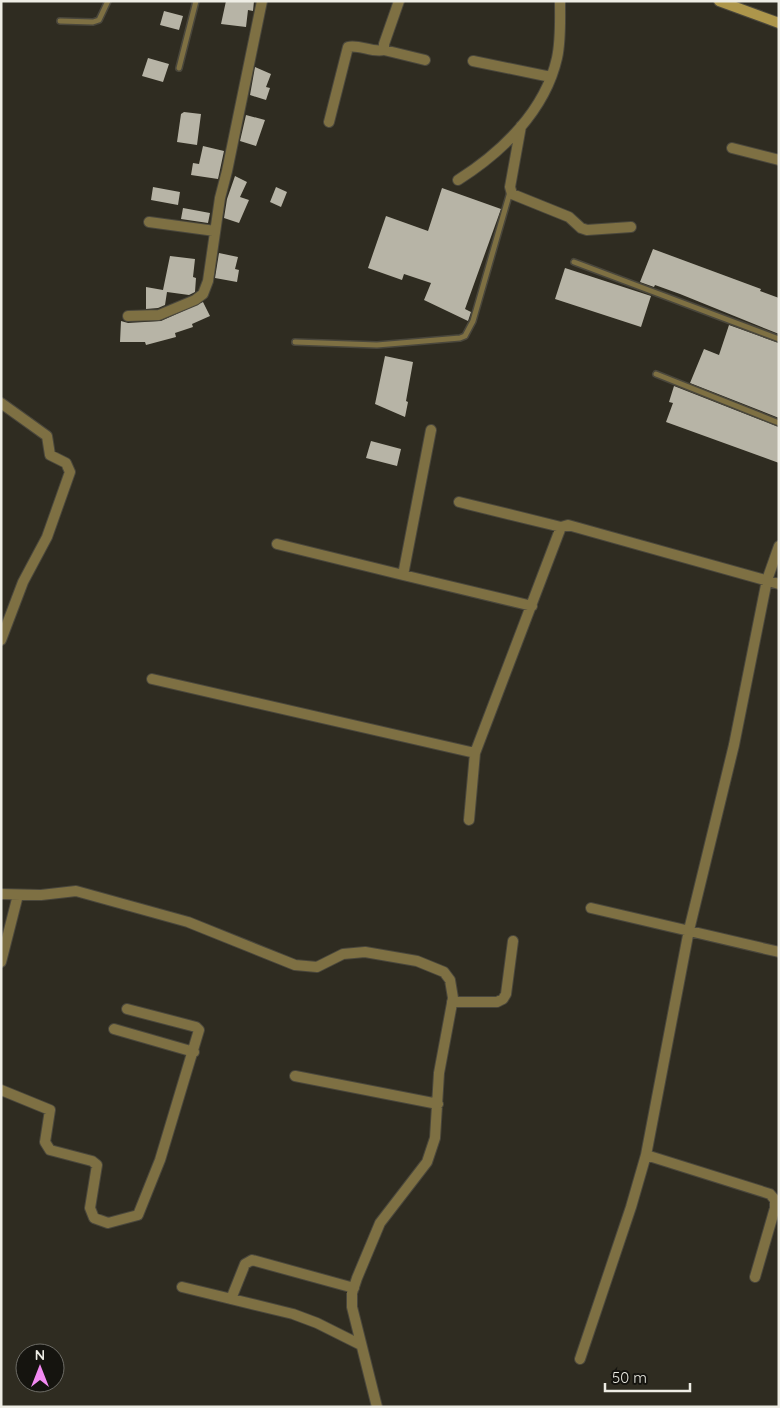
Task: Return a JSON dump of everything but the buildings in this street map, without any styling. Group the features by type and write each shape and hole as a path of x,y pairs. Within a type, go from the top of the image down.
{"main road":[{"path":"720,1 779,23"}],"street":[{"path":"128,316 159,315 195,300 203,294 206,288 220,198 228,171 262,1"},
{"path":"384,50 384,44 399,1"},
{"path":"458,180 497,152 522,125 539,102 558,58 560,1"},
{"path":"329,122 348,47 352,46 374,51 384,50 425,60"},
{"path":"473,61 551,77"},
{"path":"522,125 510,190 512,194 569,217 581,228 587,230 631,227"},
{"path":"732,148 779,160"},
{"path":"150,222 215,231"},
{"path":"1,403 47,436 50,455 66,462 70,472 47,536 23,582 1,640"},
{"path":"403,575 431,430"},
{"path":"459,502 561,527 568,525 779,584"},
{"path":"469,820 475,753 561,527"},
{"path":"277,544 532,606"},
{"path":"580,1359 631,1207 646,1155 689,930 734,745 767,580 779,546"},
{"path":"152,680 475,753"},
{"path":"1,894 18,895 76,891 188,922 279,960 308,968 317,967 343,954 354,951 398,956 417,961 444,972 450,980 453,988 452,1002 439,1073 435,1138 427,1162 380,1223 354,1288 352,1308 377,1407"},
{"path":"1,962 18,895"},
{"path":"591,908 779,952"},
{"path":"452,1002 497,1002 503,999 506,994 512,941"},
{"path":"1,1090 50,1110 45,1142 50,1150 95,1163 97,1168 90,1212 94,1218 104,1223 134,1217 141,1211 160,1160 194,1052 198,1028 127,1009"},
{"path":"114,1029 194,1052"},
{"path":"295,1076 438,1104"},
{"path":"646,1155 770,1194 774,1200 775,1208 754,1277"},
{"path":"231,1299 245,1264 252,1260 354,1288"},
{"path":"182,1287 298,1316 362,1345"}],"lane":[{"path":"60,21 93,22 99,20 108,1"},
{"path":"179,68 196,1"},
{"path":"295,342 377,345 465,336 473,321 510,190"},
{"path":"574,262 779,339"},
{"path":"656,374 779,423"}]}
